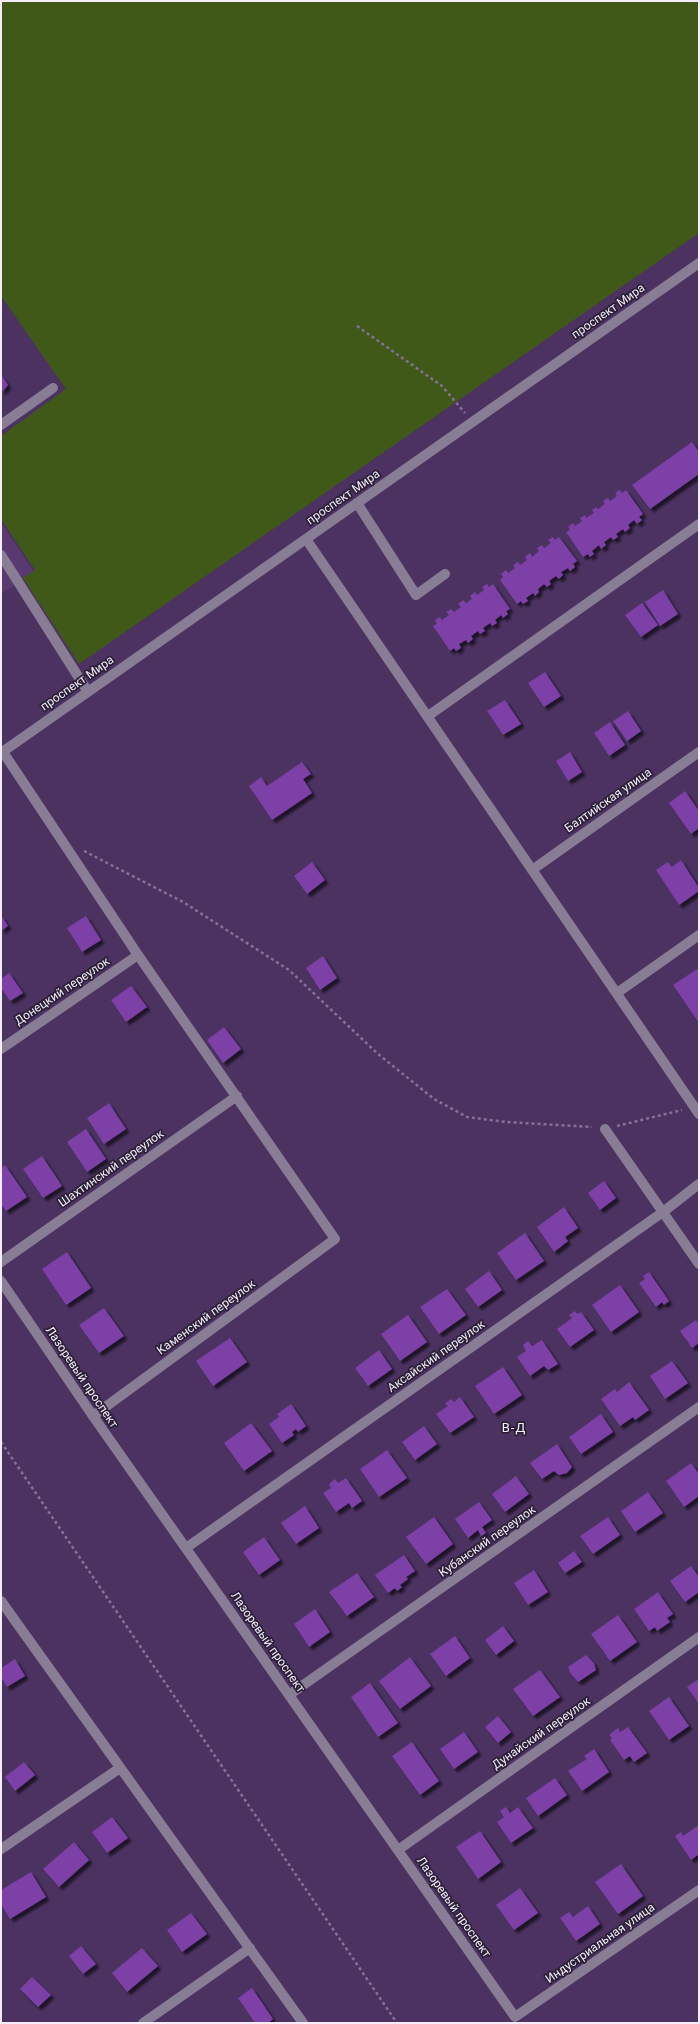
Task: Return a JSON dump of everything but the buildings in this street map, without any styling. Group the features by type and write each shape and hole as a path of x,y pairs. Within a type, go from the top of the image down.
{"street":[{"name":"проспект Мира","path":"2,752 473,422 697,268"},
{"path":"1,425 53,388"},
{"path":"357,503 416,594 445,574"},
{"path":"428,716 699,524"},
{"path":"306,539 697,1110"},
{"path":"1,555 88,692"},
{"path":"2,752 138,955 237,1096"},
{"name":"Балтийская улица","path":"532,870 699,752"},
{"path":"616,993 699,934"},
{"name":"Донецкий переулок","path":"1,1049 138,955"},
{"name":"Каменский переулок","path":"93,1416 335,1239 237,1096"},
{"name":"Шахтинский переулок","path":"1,1262 237,1096"},
{"path":"606,1129 699,1264"},
{"name":"Аксайский переулок","path":"186,1548 663,1212 699,1184"},
{"name":"Лазоревый проспект","path":"1,1281 93,1416 515,2017"},
{"name":"Кубанский переулок","path":"289,1695 699,1407"},
{"path":"1,1601 250,1948 302,2023"},
{"name":"Дунайский переулок","path":"398,1850 699,1637"},
{"path":"1,1849 120,1768"},
{"name":"Индустриальная улица","path":"515,2017 699,1890"},
{"path":"144,2023 250,1948"}],"path":[{"path":"357,326 442,386 473,422"},
{"path":"80,848 183,902 289,970 378,1054 434,1099 467,1117 506,1122 606,1129 697,1110"},
{"path":"1,1442 397,2023"}],"shaded area":[{"path":"1,522 34,572 1,594"}],"green space":[{"path":"1,1 699,1 699,233 79,664 23,578 35,570 1,519 1,436 66,389 1,296"}],"district":[{"name":"В-Д","path":"514,1427"}]}
